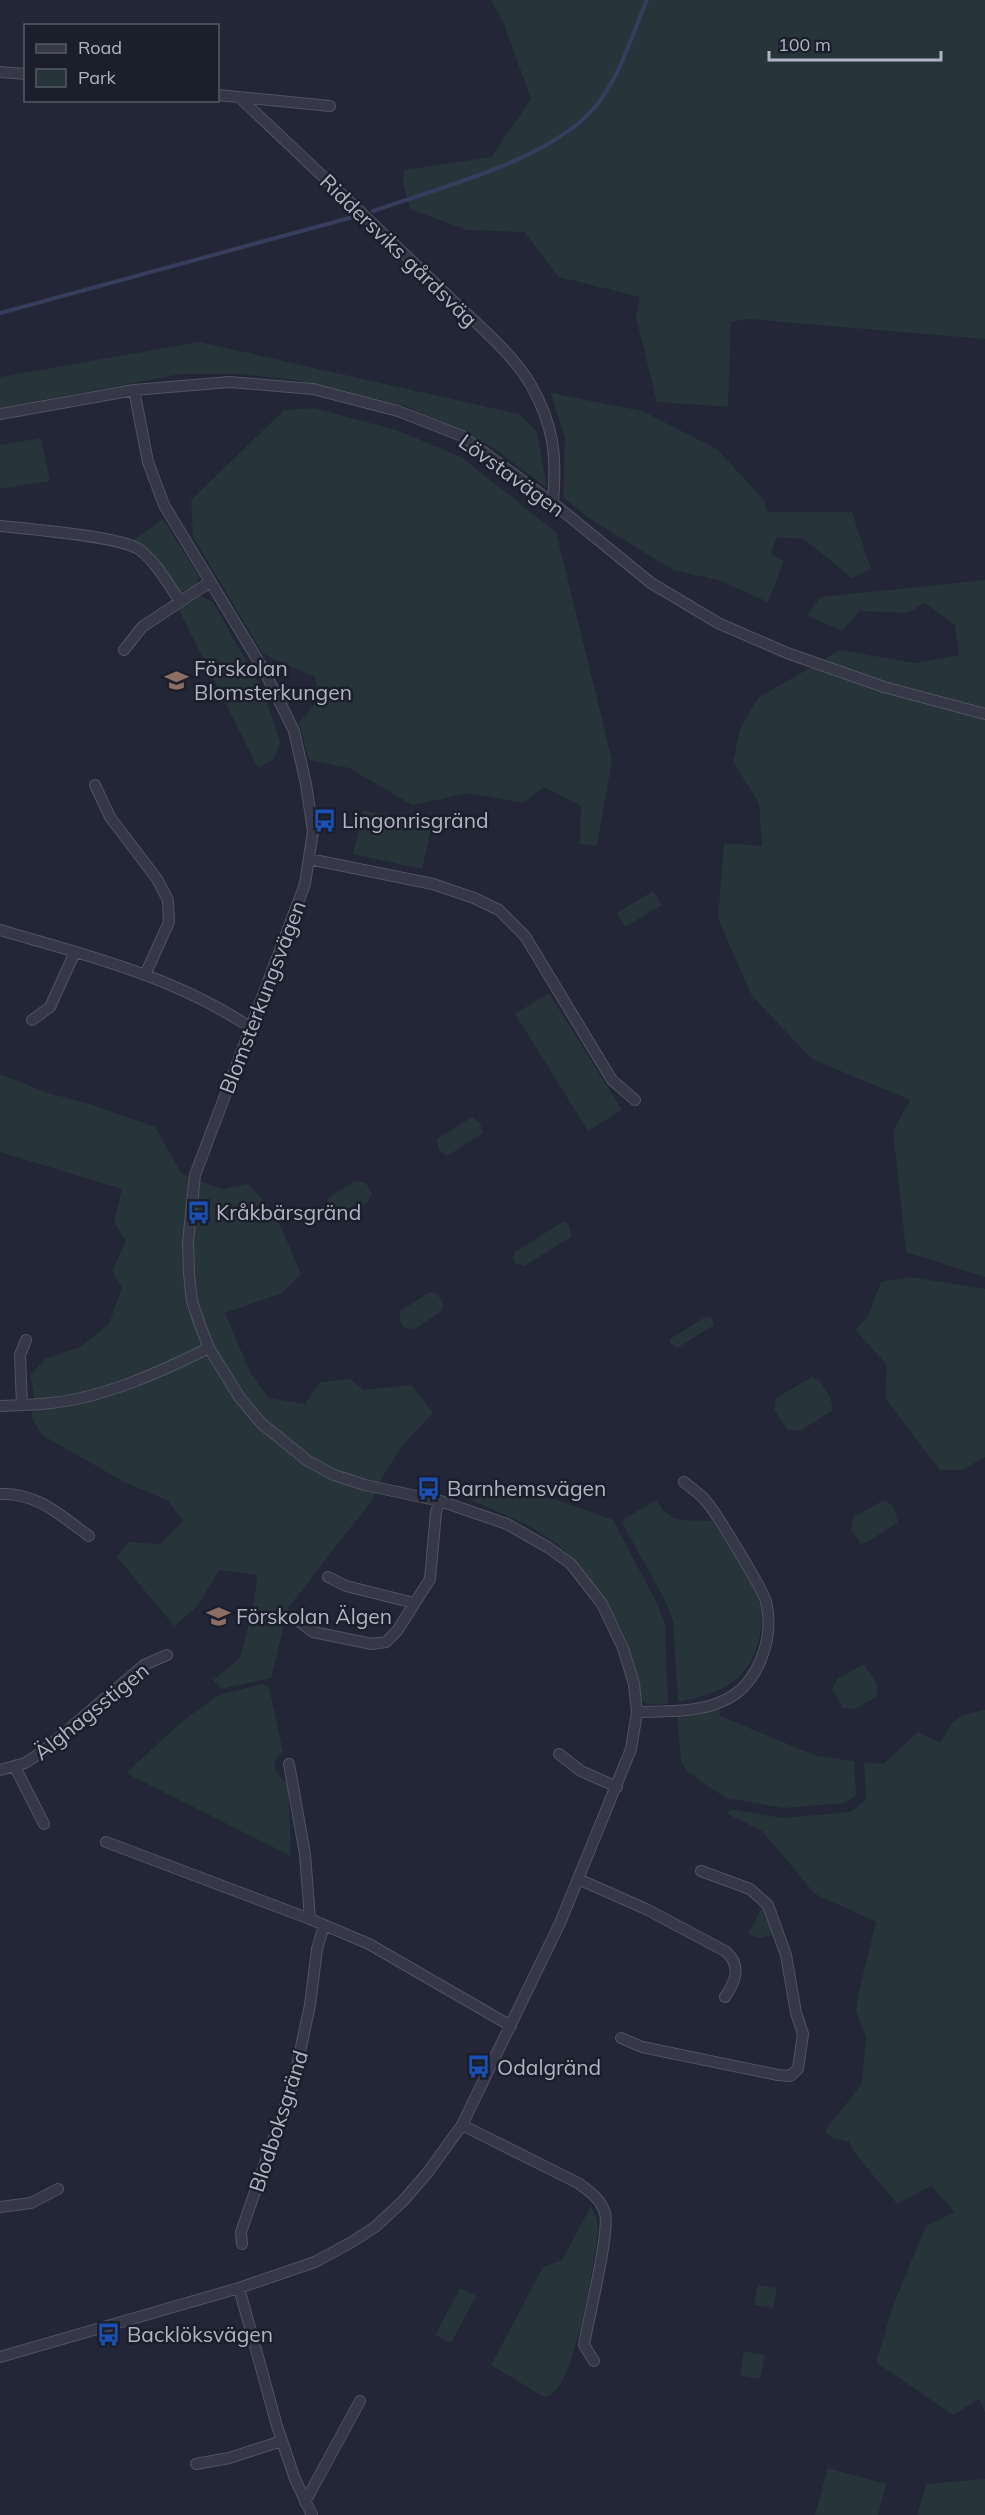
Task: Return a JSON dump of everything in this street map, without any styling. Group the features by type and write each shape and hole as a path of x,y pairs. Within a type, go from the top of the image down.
{"street":[{"path":"0,72 24,74"},
{"path":"219,94 330,106"},
{"name":"Riddersviks gårdsväg","path":"239,97 387,237 504,352 529,382 550,427 555,447 553,503"},
{"name":"Lövstavägen","path":"0,414 134,390 229,382 313,389 398,411 462,436 553,503 651,583 718,623 787,653 884,687 985,714"},
{"name":"Blomsterkungsvägen","path":"0,2357 239,2288 315,2262 375,2227 404,2200 429,2172 462,2125 511,2026 578,1879 616,1787 631,1749 637,1713 634,1684 623,1648 602,1604 571,1564 549,1548 507,1524 440,1501 365,1485 334,1475 308,1461 261,1423 240,1398 209,1348 192,1301 189,1274 188,1242 195,1174 305,884 313,831 306,784 294,731 265,672 173,523 158,493 148,462 134,390"},
{"path":"0,526 90,537 134,546 145,555 180,600"},
{"path":"124,650 142,627 210,582"},
{"path":"95,785 110,817 157,879 168,900 169,921 145,975"},
{"path":"309,859 433,884 469,896 499,910 525,936 612,1080 635,1100"},
{"path":"0,930 145,975 193,994 229,1013 251,1028"},
{"path":"32,1020 50,1007 75,952"},
{"path":"22,1405 21,1355 26,1340"},
{"path":"0,1406 53,1403 108,1390 167,1368 209,1348"},
{"path":"637,1713 674,1711 725,1701 742,1687 757,1669 765,1647 768,1624 766,1601 706,1501 684,1482"},
{"path":"0,1494 34,1499 52,1508 89,1536"},
{"path":"297,1620 313,1632 381,1644 397,1631 430,1579 436,1512 440,1501"},
{"path":"328,1577 346,1586 414,1603"},
{"name":"Älghagsstigen","path":"0,1770 25,1763 61,1738 144,1665 167,1655"},
{"path":"559,1754 580,1772 616,1787"},
{"path":"289,1764 305,1854 310,1919"},
{"name":"Älghagsstigen","path":"15,1767 44,1824"},
{"path":"106,1842 310,1919 369,1944 511,2026"},
{"path":"621,2038 642,2047 777,2075 790,2076 798,2069 803,2034 796,2013 786,1955 768,1905 750,1889 701,1871"},
{"path":"578,1879 646,1909 729,1953 735,1962 736,1976 725,1997"},
{"name":"Blodboksgränd","path":"242,2244 241,2232 294,2080 310,2005 317,1949 324,1925"},
{"path":"462,2125 578,2183 592,2193 601,2204 607,2228 584,2345 594,2361"},
{"path":"0,2207 31,2203 58,2189"},
{"path":"239,2288 282,2441 312,2515"},
{"path":"305,2502 360,2401"},
{"path":"196,2464 229,2458 282,2441"}],"green space":[{"path":"490,0 985,0 985,339 748,319 731,322 728,407 657,402 636,317 640,297 559,277 524,232 467,230 410,209 403,182 404,170 491,157 531,99 502,19"},
{"path":"199,342 519,414 537,432 547,488 492,447 406,406 296,380 237,374 181,374 0,408 0,377"},
{"path":"551,393 642,411 717,449 764,500 767,512 852,512 871,569 852,578 804,539 777,537 771,554 784,561 768,602 718,580 673,570 587,517 563,497 565,438"},
{"path":"315,408 399,431 461,457 556,532 612,760 597,846 580,844 581,806 544,787 523,803 468,793 412,805 349,768 309,760 299,723 319,698 315,677 263,654 193,537 191,500 284,410"},
{"path":"41,438 50,481 0,489 0,445"},
{"path":"163,519 199,576 196,585 180,593 130,542"},
{"path":"985,580 985,1277 906,1252 893,1131 910,1100 812,1059 752,996 718,919 724,843 762,846 759,803 733,762 740,729 758,698 840,650 915,663 959,655 955,625 925,603 908,613 860,611 842,631 806,615 821,597"},
{"path":"201,596 213,602 264,692 280,742 274,759 258,768 179,610"},
{"path":"363,810 432,826 422,869 353,854"},
{"path":"653,891 662,905 625,927 617,913"},
{"path":"549,993 622,1110 588,1131 515,1014"},
{"path":"0,1074 48,1093 90,1104 155,1127 182,1174 221,1189 248,1184 275,1213 301,1274 282,1293 225,1313 251,1374 269,1398 305,1404 320,1382 351,1379 363,1390 412,1385 433,1413 403,1445 384,1474 372,1500 288,1608 271,1678 221,1689 213,1680 240,1658 254,1603 257,1575 219,1570 198,1606 174,1626 117,1557 128,1542 160,1544 183,1521 168,1501 124,1482 42,1435 31,1417 34,1396 30,1375 45,1359 80,1347 109,1324 122,1287 112,1271 126,1241 114,1223 122,1189 0,1152"},
{"path":"472,1117 480,1123 483,1133 447,1156 439,1150 437,1139"},
{"path":"355,1181 365,1182 372,1193 370,1198 358,1211 335,1219 327,1208 328,1198"},
{"path":"564,1221 570,1227 571,1237 524,1266 515,1263 513,1258 515,1252"},
{"path":"911,1277 985,1289 985,1457 962,1470 940,1470 885,1398 887,1365 855,1330 868,1316 881,1282"},
{"path":"430,1292 437,1294 443,1303 443,1310 415,1329 405,1328 400,1321 400,1311"},
{"path":"707,1316 712,1318 714,1325 677,1348 670,1343 670,1339"},
{"path":"812,1377 820,1382 827,1391 832,1411 800,1431 787,1429 774,1410 776,1398"},
{"path":"504,1492 554,1499 613,1520 658,1605 665,1625 668,1704 649,1705 641,1700 625,1635 606,1601 577,1563 557,1544 528,1525 462,1496"},
{"path":"656,1500 674,1518 712,1521 741,1566 760,1602 761,1629 756,1650 742,1674 721,1689 678,1702 673,1621 665,1600 622,1523 624,1519"},
{"path":"884,1500 894,1509 897,1523 866,1543 861,1543 851,1531 853,1517"},
{"path":"864,1664 878,1686 876,1697 855,1709 843,1708 832,1689 837,1679"},
{"path":"263,1684 269,1688 283,1752 276,1761 275,1769 288,1784 291,1856 126,1773 180,1723 218,1695"},
{"path":"720,1709 720,1716 817,1756 854,1761 856,1795 845,1803 784,1808 726,1798 689,1773 681,1762 677,1717"},
{"path":"985,1710 985,2413 979,2399 953,2415 876,2362 894,2303 926,2226 955,2212 931,2186 897,2204 854,2152 849,2142 833,2138 825,2131 862,2083 866,2037 856,2011 876,1922 815,1894 762,1831 728,1814 730,1809 782,1818 850,1812 866,1800 864,1762 883,1764 918,1732 940,1743 952,1723 962,1715"},
{"path":"762,1907 766,1908 775,1931 773,1935 759,1938 748,1934"},
{"path":"591,2206 597,2219 598,2233 581,2325 565,2375 555,2391 544,2397 491,2365 543,2267 562,2260"},
{"path":"758,2285 777,2288 773,2308 754,2305"},
{"path":"460,2288 476,2296 451,2343 435,2335"},
{"path":"744,2351 765,2355 760,2379 740,2375"},
{"path":"828,2468 886,2484 878,2515 815,2515"},
{"path":"985,2479 985,2515 917,2515 926,2484"}],"waterway":[{"path":"373,211 460,182 523,157 575,126 595,107 612,82 647,0"},
{"path":"0,313 353,217"}],"place":[{"name":"Förskolan Blomsterkungen","path":"176,680"},
{"name":"Lingonrisgränd","path":"324,820"},
{"name":"Kråkbärsgränd","path":"198,1212"},
{"name":"Barnhemsvägen","path":"429,1488"},
{"name":"Förskolan Älgen","path":"218,1616"},
{"name":"Odalgränd","path":"479,2067"},
{"name":"Backlöksvägen","path":"109,2334"}]}
